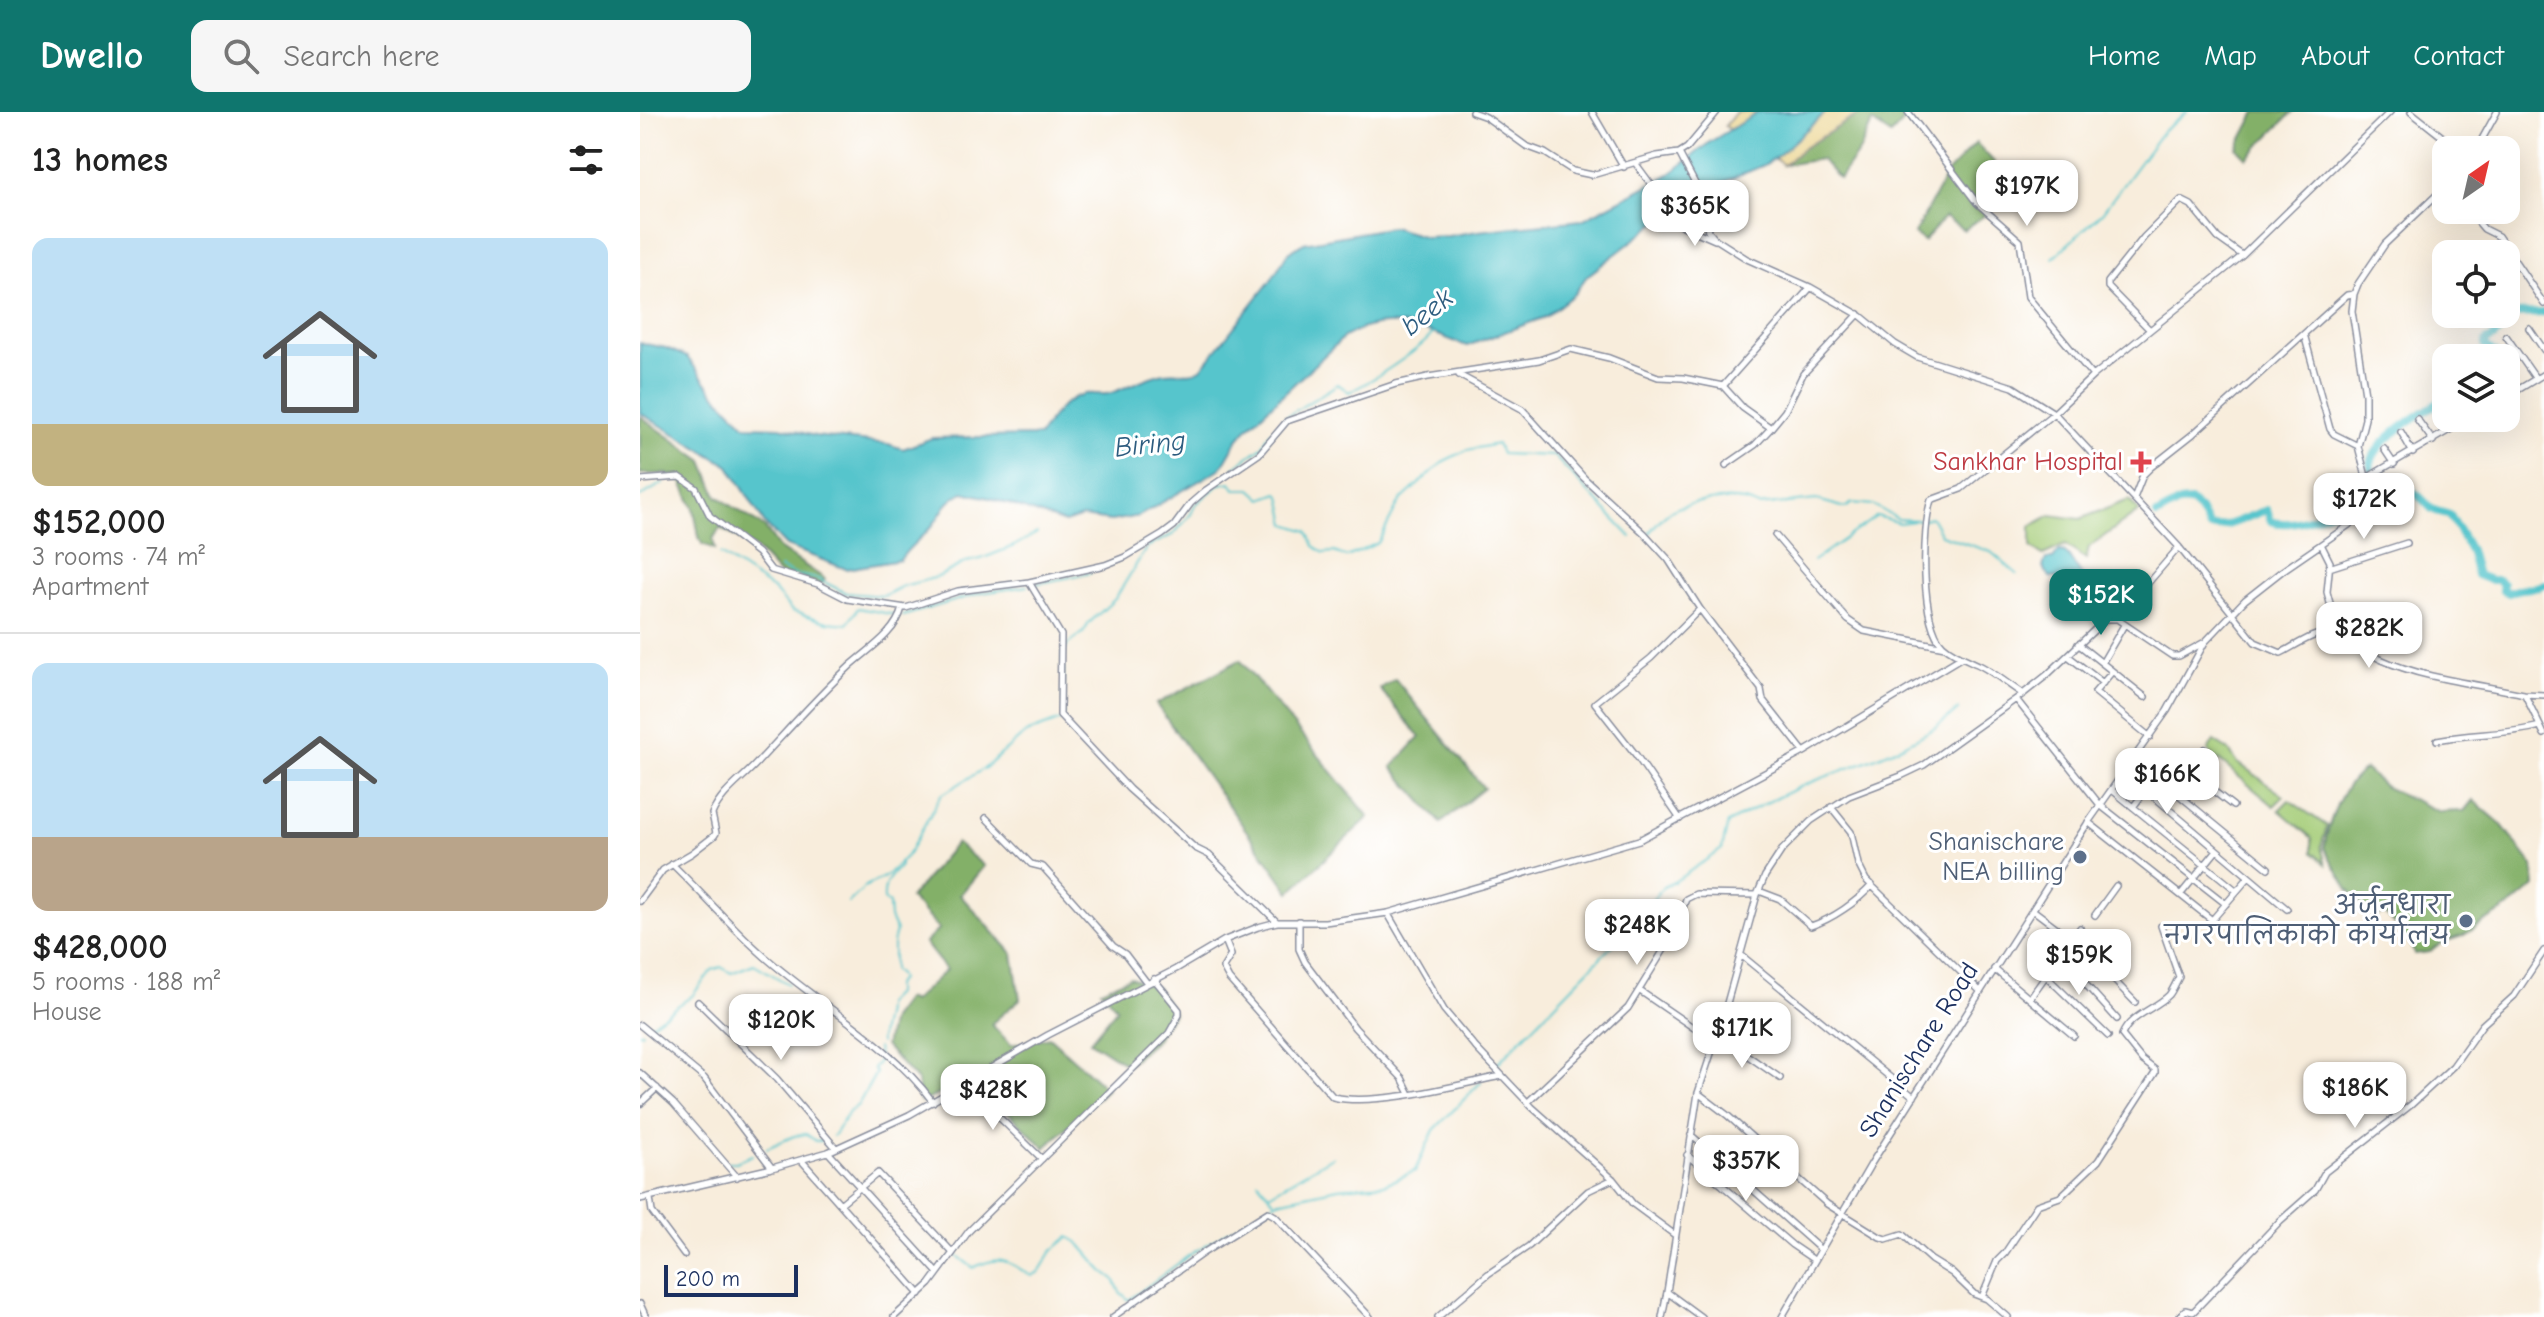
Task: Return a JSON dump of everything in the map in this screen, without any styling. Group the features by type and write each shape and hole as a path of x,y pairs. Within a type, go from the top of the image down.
{"street":[{"path":"1472,112 1486,117 1520,143 1545,153 1573,171 1592,175 1666,154 1680,156"},
{"path":"1592,112 1624,167"},
{"path":"1680,156 1717,112"},
{"path":"1908,112 1977,203 2020,241 2028,297 2093,376"},
{"path":"2023,694 1983,667 1945,647 1937,638 1924,569 1926,516 1931,500 1961,489 2054,413 2093,376 2242,256 2390,112"},
{"path":"2411,112 2441,136"},
{"path":"2484,136 2497,112"},
{"path":"1680,156 1702,197 1708,231 1724,244 1747,259 1810,287 1859,314 1895,344 1917,357 2013,387 2054,413 2179,547 2255,642 2277,652 2322,633 2338,633 2360,649 2392,664 2524,694 2544,695"},
{"path":"1635,163 1681,225 1724,244"},
{"path":"2432,199 2385,244 2354,294 2354,323 2365,394 2365,419 2358,446 2370,477 2447,432"},
{"path":"2150,330 2108,287 2108,282 2144,237 2181,200 2191,205 2218,238 2242,256"},
{"path":"2480,224 2498,236 2544,304"},
{"path":"1723,386 1810,287"},
{"path":"2134,498 2143,475 2151,467 2193,434 2347,295 2354,294"},
{"path":"1726,465 1755,445 1771,428 1785,411 1803,374 1859,314"},
{"path":"2529,328 2544,350"},
{"path":"2304,334 2330,429 2358,446"},
{"path":"2506,336 2536,379"},
{"path":"640,480 680,477 690,483 701,495 710,516 758,553 776,573 818,584 847,599 902,608 958,591 1029,582 1105,565 1125,557 1174,526 1191,503 1259,454 1287,421 1396,384 1539,360 1571,349 1609,358 1658,377 1683,378 1723,386 1743,408 1771,428"},
{"path":"1458,374 1522,409 1584,478 1647,536 1668,559 1700,609 1761,689 1763,700 1804,752"},
{"path":"2520,389 2544,374"},
{"path":"2417,419 2433,441"},
{"path":"2401,432 2413,453"},
{"path":"2384,449 2394,464"},
{"name":"Shanischare Road","path":"1782,1317 1841,1215 1980,991 2088,822 2150,737 2205,642 2233,612 2282,571 2365,514 2371,496 2370,477"},
{"path":"1775,535 1848,620 1864,631 1945,647"},
{"path":"2329,568 2407,543"},
{"path":"2322,546 2329,558 2327,592 2338,633"},
{"path":"2117,619 2179,547"},
{"path":"1029,582 1061,635 1060,715 1129,789 1195,848 1209,855 1277,922"},
{"path":"640,901 663,870 714,836 712,814 729,788 889,631 899,619 902,608"},
{"path":"1680,819 1595,703 1651,658 1700,609"},
{"path":"1662,1317 1698,1093 1758,893 1782,850 1803,827 1849,796 1924,765 2023,694 2106,619 2117,619 2172,656 2179,656 2205,642"},
{"path":"2102,663 2124,625"},
{"path":"2078,644 2145,697"},
{"path":"2068,656 2103,683"},
{"path":"640,1199 802,1161 828,1152 933,1102 1048,1035 1225,940 1277,922 1325,922 1388,913 1639,840 1804,752 1962,657"},
{"path":"2112,672 2095,692 2150,737"},
{"path":"2524,694 2544,734"},
{"path":"2016,699 2100,805 2226,904"},
{"path":"2437,740 2540,726"},
{"path":"2176,791 2205,749"},
{"path":"2135,759 2268,868"},
{"path":"2189,772 2233,806"},
{"path":"2112,790 2237,891"},
{"path":"2133,807 2146,790 2287,909"},
{"path":"1831,807 1851,832 1862,873 1980,991"},
{"path":"894,1317 920,1294 952,1252 1042,1159 1169,1033 1179,1015 1179,1010 1125,954 1113,946 1046,870 1040,865 1031,864 986,818"},
{"path":"2088,822 2212,920 2249,877"},
{"path":"2181,894 2217,850"},
{"path":"672,864 763,956 882,1051 933,1102"},
{"path":"1528,1102 1612,1026 1640,991 1673,935 1686,899 1696,894 1758,893 1780,899 1811,926 1854,902 1872,885"},
{"path":"2095,915 2116,886"},
{"path":"2033,910 2072,939 2135,1002"},
{"path":"1388,913 1444,1010 1502,1076 1613,1179 1633,1204 1675,1235"},
{"path":"1299,921 1299,949 1305,962 1355,1028 1402,1078 1410,1094"},
{"path":"1982,1297 1997,1261 2037,1205 2060,1197 2098,1161 2155,1073 2122,1035 2124,1029 2169,994 2179,977 2161,926"},
{"path":"2030,998 2080,928"},
{"path":"1225,940 1231,955 1223,968 1229,979 1333,1097 1346,1100 1410,1094 1502,1076"},
{"path":"2179,1317 2185,1310 2193,1312 2280,1221 2315,1190 2325,1172 2412,1104 2453,1066 2482,1025 2514,996 2544,951"},
{"path":"1741,955 1914,1097"},
{"path":"2060,956 2117,1019"},
{"path":"1994,969 2074,1036"},
{"path":"2046,976 2108,1036"},
{"path":"1640,991 1694,1028 1725,1040 1780,1078"},
{"path":"698,1002 777,1079 836,1148"},
{"path":"640,1025 704,1078 772,1168"},
{"path":"640,1073 737,1177"},
{"path":"965,1084 1042,1159"},
{"path":"640,1104 657,1088"},
{"path":"1698,1093 1841,1215 1886,1239 1902,1234 1974,1294 2008,1317"},
{"path":"1691,1134 1821,1250"},
{"path":"828,1152 937,1272"},
{"path":"1687,1155 1792,1245 1814,1260"},
{"path":"802,1161 920,1294"},
{"path":"840,1204 876,1174 881,1175 952,1252"},
{"path":"1438,1317 1488,1274 1529,1246 1588,1191 1613,1179"},
{"path":"650,1198 656,1218 684,1255"},
{"path":"1113,1317 1203,1253 1268,1212 1370,1317"},
{"path":"1667,1292 1701,1317"},
{"path":"640,1304 646,1317"}],"green space":[{"path":"1863,112 1904,112 1903,122 1891,135 1872,122 1860,150 1839,179 1821,159 1784,165 1802,149"},
{"path":"2256,112 2293,112 2247,158 2237,148"},
{"path":"1976,143 1995,163 1989,193 1982,200 1989,212 1964,230 1945,217 1924,241 1914,234 1948,172"},
{"path":"640,416 703,461 717,496 765,528 779,548 825,579 821,585 794,575 782,577 755,548 720,528 713,539 715,549 702,544 694,509 682,482 667,474 640,474"},
{"path":"2129,500 2139,511 2089,547 2086,559 2065,545 2043,555 2031,547 2031,526 2051,515 2080,519"},
{"path":"1240,660 1369,817 1290,892 1156,704"},
{"path":"1395,679 1484,788 1441,823 1392,767 1420,737 1380,689"},
{"path":"2214,741 2284,796 2274,806 2208,751"},
{"path":"2365,769 2385,787 2440,812 2464,811 2473,800 2501,824 2533,866 2535,886 2509,907 2462,936 2443,942 2430,952 2415,954 2407,939 2385,913 2374,917 2348,889 2324,848 2337,804 2349,784"},
{"path":"2289,800 2327,826 2321,847 2326,864 2312,852 2312,838 2279,810"},
{"path":"956,843 984,866 960,895 1013,954 1020,999 991,1024 1011,1045 1049,1037 1107,1089 1045,1148 974,1079 921,1102 917,1081 885,1046 891,1019 906,999 912,1002 946,970 925,943 939,929 910,898"},
{"path":"1130,977 1157,988 1174,1012 1154,1042 1127,1065 1090,1041 1117,1008 1101,990"}],"sand":[{"path":"1736,112 1862,112 1802,149 1784,165 1725,126"}],"water":[{"path":"1759,112 1826,112 1764,165 1716,185 1678,206 1587,276 1574,294 1545,317 1467,346 1406,325 1376,325 1344,337 1248,427 1221,468 1139,516 1111,521 1082,517 1065,523 963,492 947,504 932,526 900,560 846,569 786,546 765,524 729,466 640,413 640,343 666,348 687,357 714,393 746,426 780,427 815,436 888,444 903,449 932,438 1039,436 1058,410 1077,396 1108,394 1157,375 1201,369 1271,280 1287,254 1304,243 1392,227 1426,237 1582,220 1670,174 1710,142"},
{"path":"2059,551 2065,552 2089,585 2074,598 2061,579 2050,577 2043,567 2046,559 2053,559"}],"waterway":[{"path":"2053,258 2102,213 2163,131 2187,112"},
{"path":"2485,344 2514,314 2544,313"},
{"name":"beek","path":"1233,468 1262,447 1269,434 1287,416 1338,384 1349,392 1357,388 1406,357 1433,333"},
{"path":"2376,494 2371,467 2375,454 2392,435 2432,407"},
{"path":"1220,484 1231,482 1235,489 1251,489 1262,499 1278,493 1287,524 1308,531 1314,546 1324,553 1334,552 1347,557 1378,543 1400,501 1444,461 1467,450 1497,444 1501,454 1554,456 1631,537"},
{"path":"640,497 663,483"},
{"path":"1064,715 1063,654 1068,644 1083,633 1089,623 1115,599 1147,547 1174,534 1195,505 1221,483"},
{"path":"2157,515 2178,503 2191,502 2200,510 2209,527 2231,524 2267,510 2271,521 2285,523 2317,516 2387,490 2402,489 2419,496 2432,509 2450,515 2470,550 2477,575 2498,580 2503,584 2502,590 2509,593 2544,584"},
{"path":"1649,533 1674,509 1725,500 1758,506 1817,500 1846,508 1852,503 1873,505 1898,519 1919,520"},
{"path":"1813,561 1877,516 1899,523 1914,521"},
{"path":"1921,520 1931,517 1941,535 1991,552 2017,574"},
{"path":"780,568 818,579 846,593 883,596 1014,546 1037,533"},
{"path":"720,554 774,590 792,611 827,622 847,624 858,608 896,615"},
{"path":"1035,584 1091,573"},
{"path":"903,616 981,593 1027,586"},
{"path":"1496,1065 1635,922 1663,887 1722,849 1728,823 1794,790 1909,742 1927,733 1959,709"},
{"path":"848,903 866,886 886,876 909,853 941,795 985,768 1026,733 1061,720"},
{"path":"880,1043 885,1004 895,994 895,985 900,980 893,970 896,931 890,918 889,904 884,900 888,881 900,866 900,861"},
{"path":"650,1025 692,996 712,970 721,967 731,973 754,964 788,984"},
{"path":"833,1136 849,1112 858,1105 876,1073 873,1069 879,1061 877,1048"},
{"path":"954,1253 973,1268 997,1260 1016,1266 1031,1276 1039,1272 1052,1251 1069,1237 1079,1243 1114,1279 1120,1292 1129,1300 1191,1254 1278,1201 1338,1188 1385,1184 1415,1171 1434,1130 1481,1082"},
{"path":"767,1148 806,1134 816,1141 824,1141"},
{"path":"727,1162 736,1162 752,1155"},
{"path":"1269,1194 1332,1157"},
{"path":"1258,1181 1275,1202"}],"place":[{"name":"Sankhar Hospital","path":"2141,462"},
{"name":"Shanischare NEA billing","path":"2080,857"},
{"name":"अर्जुनधारा नगरपालिकाको कार्यालय","path":"2466,921"}],"water label":[{"name":"Biring","path":"1150,444"}]}
